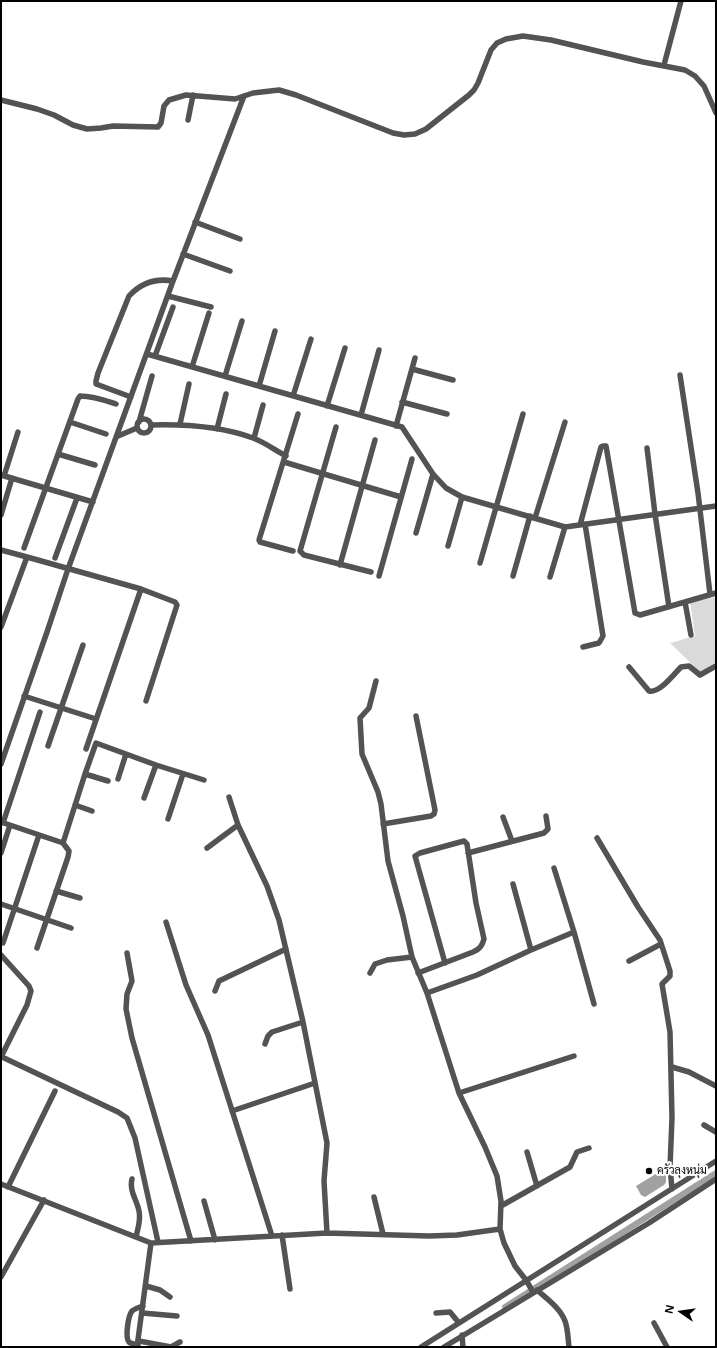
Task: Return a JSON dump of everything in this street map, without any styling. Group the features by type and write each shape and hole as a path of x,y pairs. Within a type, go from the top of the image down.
{"street":[{"path":"664,66 681,1"},
{"path":"1,100 37,109 54,115 72,125 86,129 114,126 158,127 161,123 164,106 169,100 186,95 193,95 227,100 266,90 279,90 290,92 393,133 404,135 415,134 426,129 469,95 478,83 491,50 497,44 506,39 528,36 643,62 686,70 695,76 704,86 716,113"},
{"path":"188,120 193,95"},
{"path":"1,764 68,569 118,436 183,254 244,96"},
{"path":"195,222 240,239"},
{"path":"183,254 230,271"},
{"path":"132,397 96,384 98,373 129,296 134,291 156,280 173,281"},
{"path":"168,296 210,310 192,367"},
{"path":"155,356 173,307"},
{"path":"225,376 242,321"},
{"path":"259,386 275,331"},
{"path":"293,396 311,339"},
{"path":"327,406 345,348"},
{"path":"361,416 379,350"},
{"path":"147,354 403,428 433,474 446,488 462,497 565,527 716,506"},
{"path":"396,426 415,358"},
{"path":"412,369 453,380"},
{"path":"680,375 698,493 710,594"},
{"path":"137,428 152,376"},
{"path":"180,424 189,384"},
{"path":"217,429 226,394"},
{"path":"24,548 80,396 96,397 116,404"},
{"path":"402,402 447,414"},
{"path":"254,438 263,405"},
{"path":"293,551 260,542 259,540 298,414"},
{"path":"480,563 523,414"},
{"path":"138,422 145,419 149,421 151,425"},
{"path":"70,422 106,434"},
{"path":"513,576 565,422"},
{"path":"151,425 180,424 217,429 254,438 285,459 323,474 402,497"},
{"path":"137,428 140,432 145,433 150,430 151,425"},
{"path":"118,436 137,428"},
{"path":"336,428 300,551 304,555 371,572"},
{"path":"18,432 2,475 93,502"},
{"path":"340,565 375,440"},
{"path":"583,647 599,643 603,636 582,525 601,446 606,446 634,613 640,614 669,607 716,593"},
{"path":"648,448 655,514 669,607"},
{"path":"58,454 95,465"},
{"path":"379,576 412,459"},
{"path":"416,533 433,474"},
{"path":"1,515 12,478"},
{"path":"448,546 462,497"},
{"path":"55,558 77,498"},
{"path":"550,577 565,527"},
{"path":"1,550 140,589 175,602 177,605 146,701"},
{"path":"1,627 27,557"},
{"path":"86,749 140,589"},
{"path":"685,602 691,635"},
{"path":"48,746 83,645"},
{"path":"629,667 649,691 653,692 658,690 681,667 689,666 700,675 716,666"},
{"path":"376,681 369,708 360,718 362,754 378,792 381,804 388,861 404,916 412,957 427,994 459,1093 497,1176 501,1206 500,1229 504,1243 515,1266 534,1291 553,1304 560,1312 566,1322 569,1347"},
{"path":"24,696 96,719"},
{"path":"37,948 68,857 68,851 63,843 2,823 40,712"},
{"path":"383,824 431,816 434,814 435,805 416,716"},
{"path":"63,843 96,743 156,765 204,780"},
{"path":"118,779 126,754"},
{"path":"144,798 156,765"},
{"path":"85,774 108,781"},
{"path":"168,819 183,774"},
{"path":"228,797 238,825 274,904 303,1022 327,1143 324,1181 327,1233"},
{"path":"75,805 92,810"},
{"path":"468,853 547,831 546,816"},
{"path":"503,817 512,841"},
{"path":"207,848 238,825"},
{"path":"1,853 10,826"},
{"path":"3,943 16,909 40,835"},
{"path":"597,838 638,907 652,927 661,944 670,971 670,976 662,984 670,1027 672,1067 670,1167 672,1189"},
{"path":"418,973 445,963 478,950 483,944 484,939 476,903 466,842 464,841 420,853 415,856 445,963"},
{"path":"554,868 594,1004"},
{"path":"513,884 530,950"},
{"path":"56,891 80,898"},
{"path":"1,904 71,928"},
{"path":"166,922 186,985 208,1035 272,1236"},
{"path":"427,994 477,975 530,950 574,932"},
{"path":"628,961 661,944"},
{"path":"215,991 220,981 286,949"},
{"path":"127,953 132,981 127,994 126,1009 132,1038 191,1241"},
{"path":"1,955 29,986 31,991 27,1005 1,1057 118,1112 127,1118 135,1138 158,1242"},
{"path":"370,973 375,964 388,960 412,957"},
{"path":"265,1044 268,1036 272,1032 303,1022"},
{"path":"459,1093 574,1056"},
{"path":"672,1067 689,1072 716,1086"},
{"path":"232,1111 315,1083"},
{"path":"8,1187 55,1091"},
{"path":"704,1125 716,1132"},
{"path":"501,1206 570,1168 577,1152 589,1148"},
{"path":"527,1152 537,1186"},
{"path":"421,1347 527,1282 716,1161"},
{"path":"132,1179 131,1188 139,1211 139,1226 136,1237"},
{"path":"444,1347 534,1291 649,1223 716,1179"},
{"path":"1,1184 151,1243 327,1233 429,1236 457,1235 500,1229"},
{"path":"709,1184 716,1186"},
{"path":"374,1197 383,1234"},
{"path":"1,1277 44,1200"},
{"path":"204,1201 215,1240"},
{"path":"282,1235 290,1289"},
{"path":"138,1344 151,1243"},
{"path":"146,1286 160,1290 170,1297"},
{"path":"143,1306 132,1311 130,1315 126,1335 127,1340 130,1343 171,1347 180,1342"},
{"path":"436,1313 450,1312 459,1323"},
{"path":"142,1313 177,1316"},
{"path":"654,1323 667,1347"},
{"path":"462,1335 463,1347"}],"shaded area":[{"path":"716,597 716,662 701,673 670,643 695,636 690,602"},
{"path":"664,1169 666,1173 666,1182 664,1185 645,1197 641,1195 636,1186"}],"waterway":[{"path":"505,1307 716,1173"}],"place":[{"name":"ครัวลุงหนุ่ม","path":"649,1171"}]}
